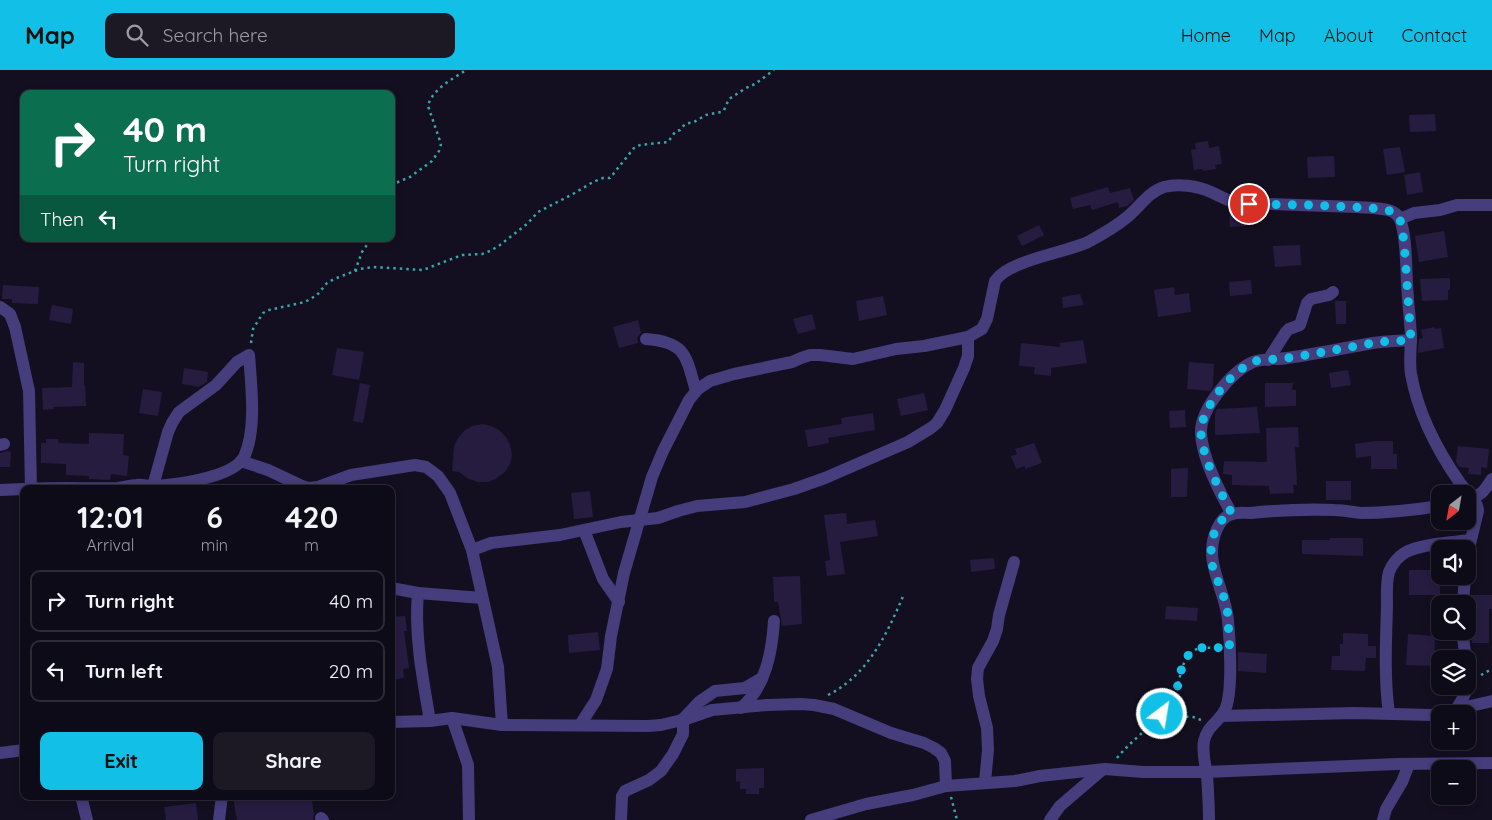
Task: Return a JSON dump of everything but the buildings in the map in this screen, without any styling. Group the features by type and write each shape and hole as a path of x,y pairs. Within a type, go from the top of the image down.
{"street":[{"path":"580,725 596,700 607,669 611,636 624,573 648,488 656,467 689,400 696,391 710,381 792,362 810,355 853,359 896,349 924,346 968,337 985,325 995,281 999,276 1029,261 1077,246 1100,236 1128,217 1148,196 1163,187 1174,185 1190,186 1242,204 1371,208 1395,213 1400,219 1404,241 1411,340 1411,370 1414,388 1419,408 1440,452 1461,485"},
{"path":"1400,219 1414,213 1440,210 1457,205 1492,205"},
{"path":"1268,360 1286,332 1300,325 1307,304 1311,299 1329,295 1332,292"},
{"path":"0,307 10,314 15,327 29,391 31,485"},
{"path":"472,550 491,543 560,535 621,522 658,518 697,506 745,502 802,486 856,465 922,435 937,423 945,410 968,356 968,337"},
{"path":"646,340 659,340 671,344 681,351 690,364 696,391"},
{"path":"1232,514 1218,489 1202,444 1201,433 1202,420 1217,394 1228,382 1253,362 1374,343 1411,340"},
{"path":"153,485 168,432 179,412 216,385 237,362 249,355 252,411 249,440 245,455 241,461 233,468 205,479 160,485"},
{"path":"241,461 268,470 300,485"},
{"path":"321,485 356,474 407,465 426,467 438,476 450,493 472,550 498,667 502,725"},
{"path":"1476,497 1485,491 1492,479"},
{"path":"0,490 20,489"},
{"path":"1209,820 1203,756 1204,742 1211,725 1221,716 1229,697 1230,649 1227,611 1213,568 1211,555 1212,543 1223,518 1232,514 1296,510 1334,510 1360,513 1393,512 1431,507"},
{"path":"584,530 603,579 618,602"},
{"path":"1389,713 1386,691 1386,640 1390,571 1396,560 1407,551 1431,546"},
{"path":"985,782 988,750 987,728 979,696 978,668 993,641 1014,562"},
{"path":"395,589 418,593 482,598"},
{"path":"418,593 418,635 424,689 430,721"},
{"path":"741,708 759,686 772,643 774,620"},
{"path":"620,820 622,796 625,791 661,772 683,734 683,719 699,702 715,691 745,688 762,678"},
{"path":"1472,705 1492,701"},
{"path":"395,722 452,718 502,725 648,726 661,725 712,710 768,705 812,704 834,709 934,748 945,761 946,786"},
{"path":"1221,716 1389,713 1431,715"},
{"path":"452,718 468,765 468,820"},
{"path":"0,753 20,750"},
{"path":"811,820 866,804 913,795 946,786 1015,781 1040,776 1106,770 1206,772 1409,764 1492,763"},
{"path":"1383,820 1386,809 1402,782 1409,764"},
{"path":"1050,820 1060,806 1106,770"},
{"path":"82,800 87,820"},
{"path":"219,820 222,800"}],"path":[{"path":"395,183 410,177 436,156 441,144 428,106 429,102 440,89 466,70"},
{"path":"249,355 253,329 263,313 305,302 317,295 330,281 355,271 373,267 423,270 462,255 482,254 490,251 527,224 538,212 593,182 603,178 610,178 634,148 668,142 684,124 694,122 706,115 721,112 724,110 729,99 774,70"},
{"path":"355,271 362,252 369,242"},
{"path":"812,704 850,682 869,662 892,622 904,594"},
{"path":"1106,770 1140,733 1160,716 1177,688 1183,665 1194,650 1200,648 1230,649"},
{"path":"1160,716 1193,717 1211,725"},
{"path":"946,786 957,820"}],"route":[{"path":"1162,714 1177,688 1183,665 1194,650 1200,648 1230,649 1227,611 1213,568 1211,555 1212,543 1219,524 1223,518 1232,514 1218,489 1202,444 1202,420 1209,406 1228,382 1253,362 1352,348 1374,343 1411,340 1402,225 1395,213 1371,208 1249,204"}]}
